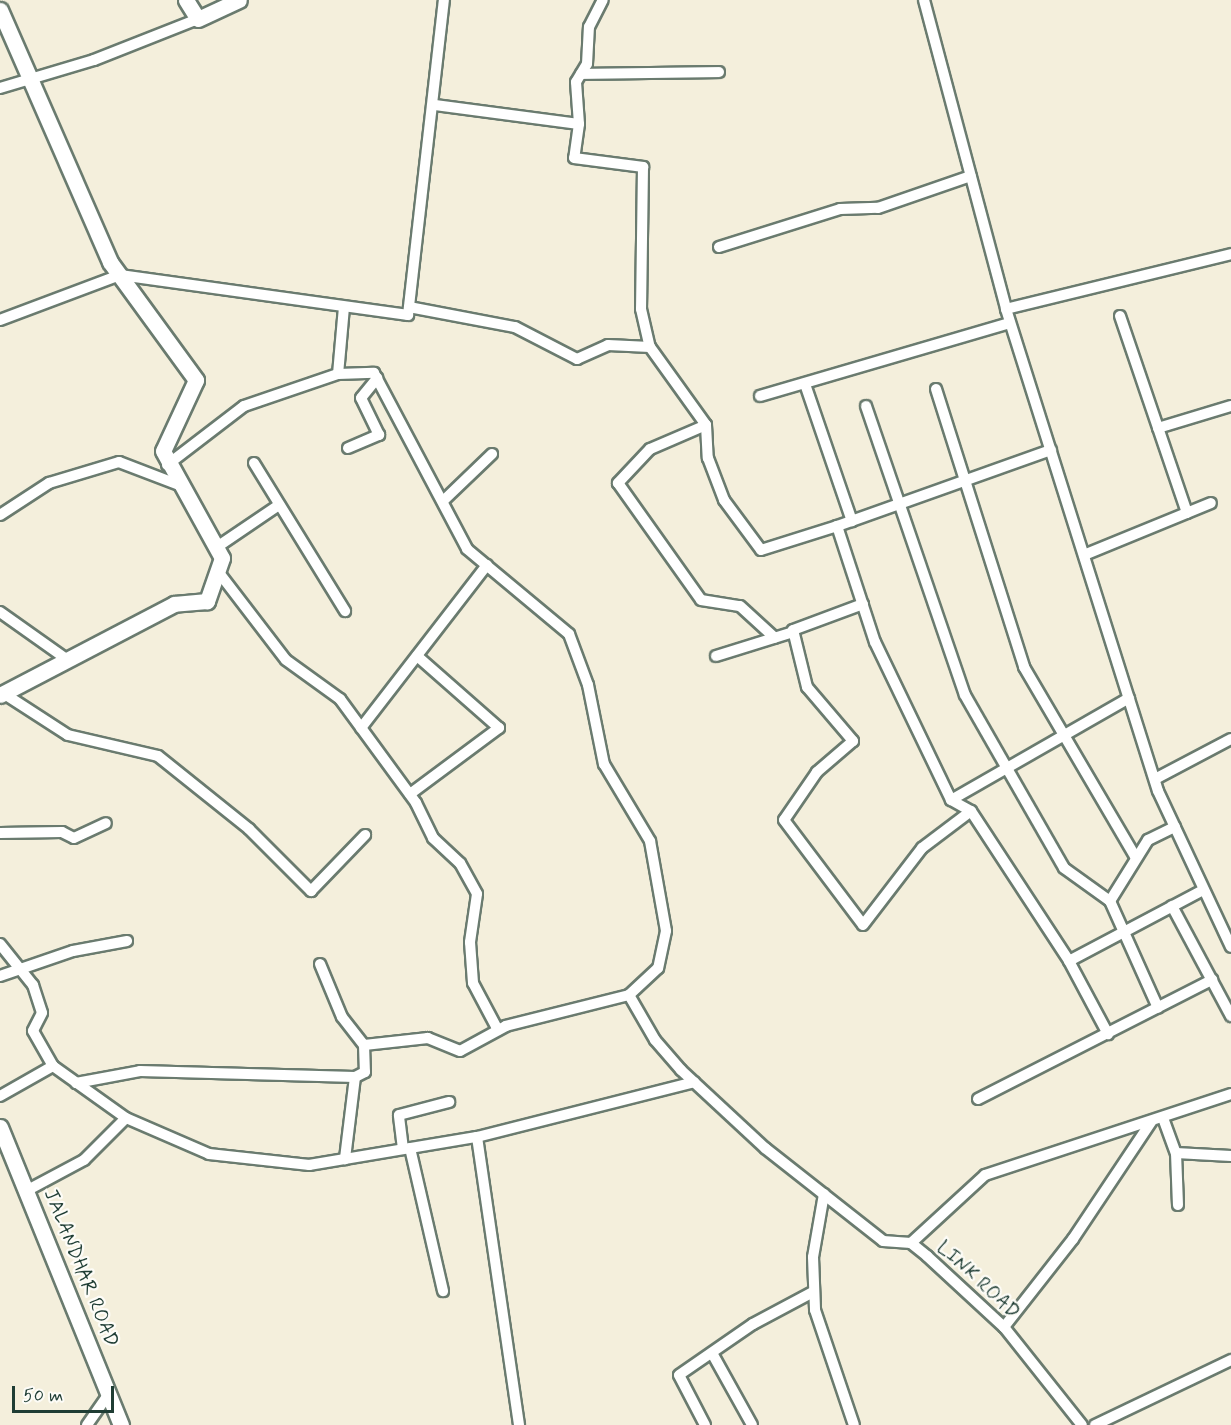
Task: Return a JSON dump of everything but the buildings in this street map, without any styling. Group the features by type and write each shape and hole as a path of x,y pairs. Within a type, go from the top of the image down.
{"street":[{"path":"186,0 198,19"},
{"path":"0,88 198,19 239,0"},
{"path":"0,320 120,275 267,292 344,307 408,315 435,105 444,0"},
{"path":"603,0 589,27 581,74 576,82 579,124 574,158 643,167 640,309 650,347 706,425 708,458 724,500 761,550 852,521 1051,450"},
{"path":"924,0 1006,309 1155,779 1174,827 1231,947"},
{"path":"0,9 75,191 120,275 196,380 163,451 167,465 217,547 220,574 286,660 340,699 410,794 433,838 460,863 477,894 470,942 472,983 498,1030"},
{"path":"581,74 719,72"},
{"path":"435,105 579,124"},
{"path":"719,247 840,209 878,208 971,176"},
{"path":"1006,309 1231,254"},
{"path":"338,374 344,307"},
{"path":"409,307 515,327 577,359 608,345 650,347"},
{"path":"1120,316 1187,513"},
{"path":"760,396 1011,322"},
{"path":"167,465 244,406 338,374 374,373 467,549 569,634 588,685 604,764 650,841 666,931 658,968 629,995 547,1012 498,1030 460,1051 428,1038 364,1045"},
{"path":"348,448 380,435 361,398 377,378"},
{"path":"805,384 852,521"},
{"path":"936,389 1024,667 1136,858"},
{"path":"866,406 897,505 965,695 1064,868 1110,901 1158,1008"},
{"path":"1158,428 1231,406"},
{"path":"706,425 650,449 618,483 701,600 740,606 775,638"},
{"path":"443,501 492,454"},
{"path":"0,515 49,483 119,462 180,485"},
{"path":"254,463 276,507 345,611"},
{"path":"1084,555 1211,503"},
{"path":"217,547 276,507"},
{"path":"837,526 876,642 951,800 971,811 1069,961 1108,1034"},
{"path":"361,728 487,565"},
{"path":"220,574 207,601 174,604 65,658 1,694 68,735 158,756 249,829 311,891 365,835"},
{"path":"716,656 793,632 863,604"},
{"path":"0,612 65,658"},
{"path":"793,632 807,687 853,741 817,772 784,820 863,925 922,848 971,811"},
{"path":"410,794 500,728 417,656"},
{"path":"951,800 1129,698"},
{"path":"1155,779 1231,739"},
{"path":"0,833 62,832 74,838 106,823"},
{"path":"1110,901 1148,840 1174,827"},
{"path":"1069,961 1203,890"},
{"path":"1172,906 1231,1016"},
{"path":"0,976 19,967 127,941"},
{"path":"0,944 19,967 42,1013 33,1030 53,1066 126,1118 209,1154 309,1165 477,1137 597,1102 694,1082"},
{"path":"76,1083 140,1071 355,1077 365,1072 364,1045 342,1017 320,964"},
{"path":"978,1100 1212,980"},
{"name":"LINK ROAD","path":"629,995 655,1040 694,1082 824,1194 883,1241 911,1243 1004,1327 1082,1425"},
{"path":"0,1096 53,1066"},
{"path":"345,1159 355,1077"},
{"path":"911,1243 985,1175 1231,1094"},
{"path":"443,1291 399,1115 449,1102"},
{"path":"26,1191 84,1160 126,1118"},
{"path":"1163,1118 1176,1153 1178,1205"},
{"path":"1004,1327 1073,1239 1151,1122"},
{"name":"JALANDHAR ROAD","path":"0,1127 121,1425"},
{"path":"477,1137 519,1425"},
{"path":"1176,1153 1231,1156"},
{"path":"824,1194 813,1292 854,1425"},
{"path":"705,1425 679,1375 813,1292"},
{"path":"712,1353 752,1425"},
{"path":"1095,1425 1231,1360"},
{"path":"87,1425 109,1394"}]}
